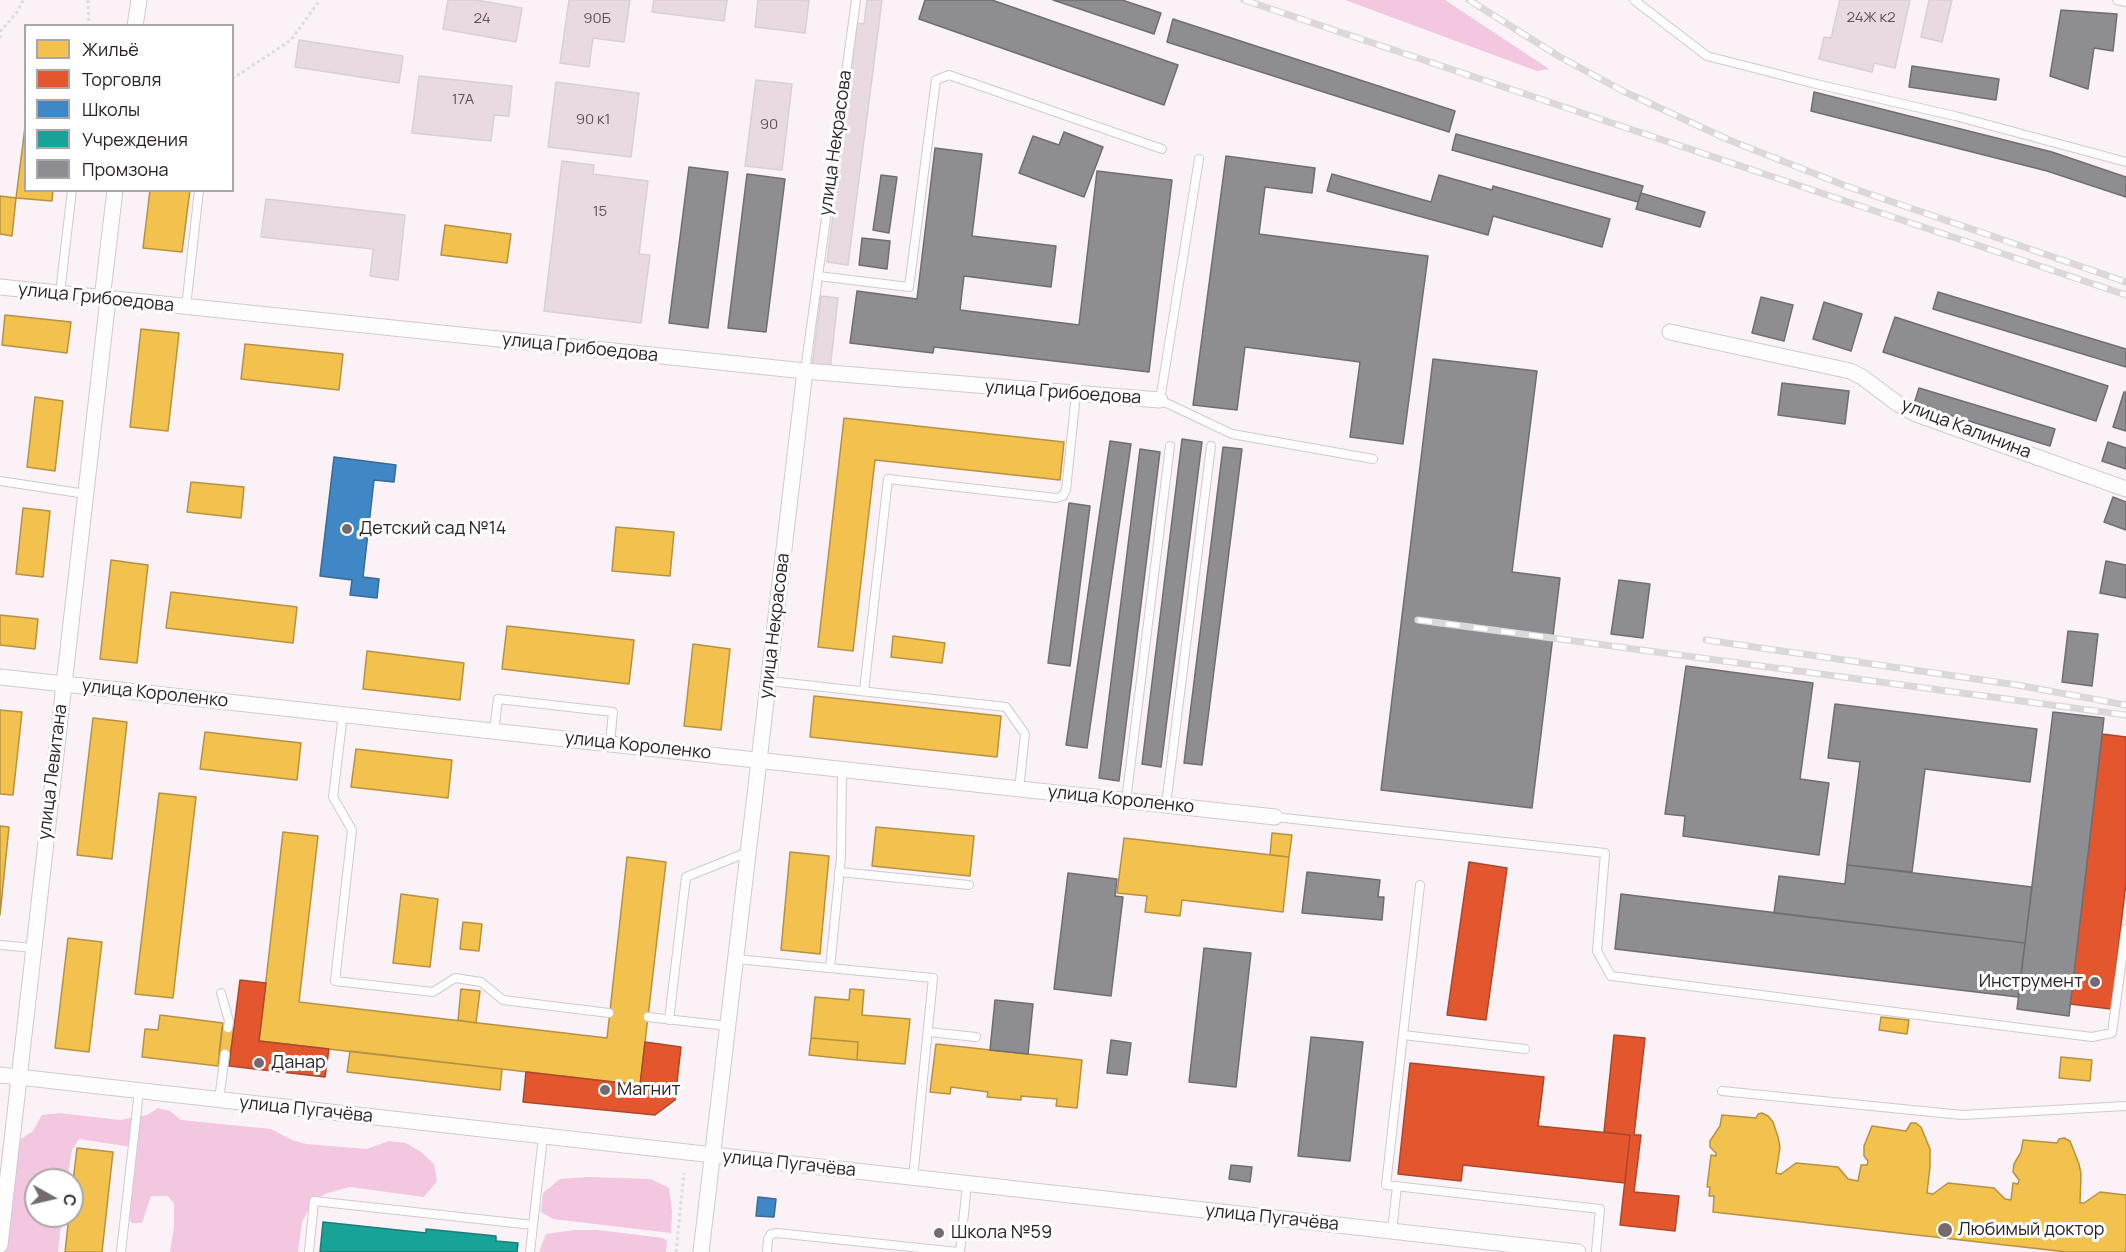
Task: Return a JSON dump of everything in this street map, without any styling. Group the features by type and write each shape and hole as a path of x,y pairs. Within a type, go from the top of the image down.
{"street":[{"path":"135,24 138,0"},
{"name":"улица Левитана","path":"0,1245 3,1185 18,1077 86,494 115,192"},
{"name":"улица Грибоедова","path":"0,288 805,371 1160,400"},
{"name":"улица Калинина","path":"1670,332 1850,371 1916,414 2126,489"},
{"name":"улица Некрасова","path":"701,1252 805,371"},
{"name":"улица Короленко","path":"0,677 1275,817"},
{"name":"улица Пугачёва","path":"0,1075 1392,1231 1514,1249 1578,1252"}],"lane":[{"name":"улица Некрасова","path":"805,371 856,0"},
{"path":"1634,0 1707,56 1955,116 2126,162"},
{"path":"2117,0 2126,2"},
{"path":"818,276 909,287 936,80 949,75 1162,149"},
{"path":"1199,159 1160,400 1232,434 1373,459"},
{"path":"60,294 72,192"},
{"path":"186,307 199,192"},
{"path":"864,691 888,480 1056,498 1063,496 1066,490 1076,394"},
{"path":"1126,801 1170,446"},
{"path":"1166,805 1211,446"},
{"path":"0,481 86,494"},
{"path":"769,681 1006,707 1025,734 1019,789"},
{"path":"494,731 498,699 613,712 610,743"},
{"path":"343,714 333,796 352,830 334,981 433,992 455,978 481,982 503,1000 609,1013"},
{"path":"830,968 839,872 842,769"},
{"path":"1275,817 1605,853 1597,951 1611,976 2092,1037 2112,1033 2126,929"},
{"path":"669,1020 686,877 748,852"},
{"path":"839,872 969,885"},
{"path":"1420,885 1386,1185 1600,1209 1596,1252"},
{"path":"0,945 33,948"},
{"path":"736,959 933,978 913,1178"},
{"path":"220,993 229,1021 228,1028"},
{"path":"648,1017 728,1026"},
{"path":"928,1032 976,1037"},
{"path":"1403,1035 1525,1049"},
{"path":"219,1100 225,1054"},
{"path":"121,1252 140,1091"},
{"path":"1722,1091 1962,1115 2126,1106"},
{"path":"530,1252 543,1137"},
{"path":"767,1252 768,1239 771,1234 777,1233 959,1252 967,1184"},
{"path":"1392,1231 1397,1186"},
{"path":"309,1252 314,1201 533,1225"}],"path":[{"path":"0,38 0,31 17,12 23,0"},
{"path":"88,0 89,24"},
{"path":"234,78 291,40 320,0"},
{"path":"676,1252 684,1173"}],"shaded area":[{"path":"1345,0 1445,0 1549,69 1537,71"},
{"path":"158,1108 170,1111 181,1120 271,1129 292,1140 306,1144 367,1149 389,1141 406,1143 421,1152 434,1164 437,1181 424,1197 350,1187 327,1193 313,1201 302,1222 298,1252 170,1252 174,1227 174,1204 168,1196 151,1196 142,1223 131,1223 127,1208 138,1148 79,1139 72,1150 69,1168 24,1168 24,1228 61,1228 58,1252 4,1252 11,1212 13,1150 21,1139 33,1131 42,1115 59,1113 120,1120 147,1115"},
{"path":"588,1177 651,1179 669,1188 672,1211 671,1233 553,1219 541,1212 543,1193 560,1179"},
{"path":"574,1230 598,1230 663,1238 667,1241 666,1252 539,1252 546,1234"}],"building: Жильё":[{"path":"24,135 24,192 53,192 52,201 16,198"},
{"path":"150,192 190,192 182,252 143,248"},
{"path":"0,196 16,198 12,236 0,234"},
{"path":"445,225 511,234 507,263 441,255"},
{"path":"5,315 71,322 67,353 2,345"},
{"path":"141,329 179,333 168,431 130,427"},
{"path":"245,344 343,354 339,390 241,379"},
{"path":"35,397 63,401 55,471 27,467"},
{"path":"844,418 1064,442 1060,480 875,460 853,651 818,647"},
{"path":"191,482 244,487 241,518 187,512"},
{"path":"23,508 50,511 43,577 16,574"},
{"path":"616,527 674,532 670,576 612,571"},
{"path":"111,560 148,565 137,663 100,659"},
{"path":"171,592 297,607 293,643 166,628"},
{"path":"0,615 38,619 35,649 0,645"},
{"path":"507,626 634,640 629,684 502,669"},
{"path":"893,636 945,643 942,663 891,657"},
{"path":"693,644 730,649 721,730 684,726"},
{"path":"367,651 464,663 460,700 363,689"},
{"path":"814,696 1001,716 997,757 810,737"},
{"path":"0,710 22,712 13,795 0,794"},
{"path":"93,718 127,722 112,859 77,855"},
{"path":"205,732 301,743 297,780 200,769"},
{"path":"356,749 452,760 448,798 351,787"},
{"path":"159,793 196,797 173,998 135,994"},
{"path":"0,826 9,827 0,915"},
{"path":"876,827 974,836 970,876 872,866"},
{"path":"283,832 318,836 299,1002 607,1038 627,857 666,862 640,1085 259,1041"},
{"path":"1272,833 1292,835 1289,857 1270,855"},
{"path":"1124,838 1289,857 1283,912 1182,900 1180,916 1145,912 1147,896 1117,893"},
{"path":"790,852 829,856 820,954 781,950"},
{"path":"401,894 438,899 430,967 393,963"},
{"path":"463,922 482,924 479,951 460,949"},
{"path":"68,938 102,942 89,1052 55,1048"},
{"path":"461,989 480,991 476,1023 458,1020"},
{"path":"850,989 864,990 862,1015 910,1019 905,1064 857,1060 858,1042 811,1038 815,997 849,1000"},
{"path":"160,1015 223,1023 218,1066 142,1057 145,1029 158,1030"},
{"path":"1881,1017 1909,1020 1907,1034 1879,1030"},
{"path":"222,1027 234,1029 230,1055 219,1054"},
{"path":"811,1038 858,1042 857,1060 809,1055"},
{"path":"936,1044 1082,1060 1077,1108 1056,1106 1057,1099 1021,1096 1021,1100 987,1097 988,1092 951,1087 950,1094 930,1092"},
{"path":"350,1051 502,1069 500,1090 347,1072"},
{"path":"2061,1057 2092,1060 2090,1081 2059,1078"},
{"path":"1762,1113 1773,1122 1778,1137 1780,1147 1776,1173 1781,1174 1796,1163 1838,1167 1848,1179 1858,1181 1861,1165 1867,1165 1864,1146 1872,1126 1906,1131 1911,1123 1916,1123 1921,1127 1930,1149 1927,1193 1933,1194 1948,1183 1994,1188 2005,1199 2011,1200 2013,1183 2018,1184 2019,1180 2013,1172 2014,1164 2021,1152 2023,1140 2057,1143 2059,1139 2064,1138 2070,1141 2079,1164 2080,1203 2084,1203 2100,1192 2126,1195 2126,1252 2067,1252 1713,1212 1714,1196 1709,1196 1710,1187 1707,1187 1711,1155 1716,1156 1716,1153 1710,1147 1710,1141 1720,1126 1722,1115 1756,1118"},
{"path":"77,1148 113,1152 102,1252 65,1252 68,1228 84,1228 84,1168 75,1168"}],"building: Торговля":[{"path":"2102,734 2126,737 2126,883 2111,1009 2070,1004"},
{"path":"1469,862 1507,868 1486,1020 1447,1015"},
{"path":"240,980 266,983 259,1041 329,1049 325,1077 229,1066"},
{"path":"1614,1035 1645,1038 1634,1135 1641,1135 1634,1192 1679,1196 1675,1231 1620,1225 1630,1135 1604,1132"},
{"path":"645,1042 681,1047 675,1100 655,1115 523,1102 526,1072 640,1085"},
{"path":"1410,1063 1544,1077 1538,1126 1630,1135 1625,1183 1463,1165 1461,1181 1398,1174"}],"building: Школы":[{"name":"Детский сад №14","path":"334,457 396,465 394,482 374,480 363,577 379,579 377,598 350,595 352,580 320,576"},
{"path":"758,1197 776,1199 774,1217 756,1216"}],"building: Учреждения":[{"path":"323,1222 426,1233 426,1229 496,1236 496,1241 518,1243 517,1252 320,1252"}],"building: Промзона":[{"path":"925,0 992,0 1178,65 1164,105 919,19"},
{"path":"1053,0 1122,0 1161,13 1154,34"},
{"path":"2061,10 2117,14 2113,51 2094,48 2088,89 2050,76"},
{"path":"1173,19 1455,111 1449,132 1167,42"},
{"path":"1912,66 1999,79 1996,100 1909,87"},
{"path":"1814,92 2052,152 2126,177 2126,197 2047,171 1811,111"},
{"path":"1064,132 1103,147 1084,197 1019,173 1033,136 1059,145"},
{"path":"1456,134 1643,186 1638,202 1452,150"},
{"path":"935,148 982,154 972,236 1056,246 1051,287 964,276 960,310 1079,325 1097,171 1172,180 1149,372 934,347 933,353 850,343 857,291 917,299"},
{"path":"1226,156 1315,168 1312,193 1265,187 1259,234 1428,256 1403,444 1350,437 1360,362 1245,347 1237,410 1193,405"},
{"path":"689,167 728,172 708,328 669,323"},
{"path":"747,174 785,179 766,332 728,328"},
{"path":"1332,174 1431,202 1439,175 1492,190 1493,186 1610,219 1602,247 1493,216 1488,235 1327,191"},
{"path":"881,175 897,177 889,233 873,230"},
{"path":"1641,193 1705,212 1700,227 1636,209"},
{"path":"862,238 890,241 887,269 859,265"},
{"path":"1938,292 2126,349 2126,367 1933,309"},
{"path":"1761,297 1793,305 1784,341 1752,333"},
{"path":"1824,302 1862,314 1851,351 1813,339"},
{"path":"1895,317 2108,386 2096,421 1883,352"},
{"path":"1433,359 1537,371 1512,572 1560,578 1532,808 1381,790"},
{"path":"1782,383 1849,391 1845,424 1778,415"},
{"path":"1919,388 2055,429 2050,446 1914,404"},
{"path":"2124,392 2126,392 2126,431 2113,427"},
{"path":"1182,439 1202,442 1161,767 1142,764"},
{"path":"1110,441 1131,444 1087,748 1066,745"},
{"path":"2108,442 2126,448 2126,469 2102,461"},
{"path":"1223,447 1242,449 1202,765 1184,763"},
{"path":"1140,449 1160,452 1119,781 1099,778"},
{"path":"2113,497 2126,502 2126,530 2104,522"},
{"path":"1069,503 1090,506 1070,666 1048,663"},
{"path":"2106,561 2126,565 2126,598 2100,593"},
{"path":"1619,580 1650,584 1643,638 1611,634"},
{"path":"2068,631 2098,634 2092,686 2062,682"},
{"path":"1686,666 1813,683 1800,779 1829,783 1819,855 1683,836 1685,816 1665,814"},
{"path":"1835,704 2037,729 2030,782 1925,769 1912,872 1847,865 1860,762 1828,758"},
{"path":"2053,712 2104,718 2069,1016 2017,1009"},
{"path":"1847,865 2032,887 2025,943 1774,913 1779,876 1845,884"},
{"path":"1307,872 1380,880 1378,897 1384,897 1382,920 1302,913"},
{"path":"1068,873 1117,879 1115,896 1123,897 1111,996 1054,989"},
{"path":"1621,894 2025,943 2018,997 1615,949"},
{"path":"1204,948 1251,953 1236,1087 1189,1082"},
{"path":"995,1000 1033,1004 1028,1054 990,1050"},
{"path":"1311,1037 1363,1042 1350,1161 1298,1156"},
{"path":"1111,1040 1131,1043 1127,1075 1107,1073"},
{"path":"1231,1165 1252,1167 1250,1182 1229,1179"}],"building: Прочее":[{"path":"448,0 476,0 522,8 516,42 443,29"},
{"path":"569,0 630,0 624,42 593,38 589,67 560,63"},
{"path":"654,0 727,0 724,21 652,12"},
{"path":"758,0 809,0 805,33 755,27"},
{"path":"867,0 882,0 848,265 827,262 857,23 864,24"},
{"path":"1840,0 1910,0 1895,68 1874,63 1872,72 1819,59 1824,37 1831,38"},
{"path":"1929,0 1952,0 1942,42 1921,37"},
{"path":"299,40 403,56 399,83 295,67"},
{"path":"419,76 512,86 509,116 494,115 491,141 412,133"},
{"path":"756,80 792,84 782,170 745,166"},
{"path":"556,82 639,93 631,157 548,147"},
{"path":"562,161 594,165 593,174 648,181 639,254 650,255 641,323 544,311"},
{"path":"266,199 405,215 398,280 370,276 373,249 261,237"},
{"path":"821,296 838,298 830,369 812,367"}],"railway":[{"path":"1244,0 2126,295"},
{"path":"1469,0 1560,57 1623,91 1729,140 1846,186 2126,282"},
{"path":"1418,620 2126,715"},
{"path":"1706,640 2017,685 2126,705"}],"place":[{"name":"Детский сад №14","path":"347,529"},
{"name":"Инструмент","path":"2095,982"},
{"name":"Данар","path":"259,1063"},
{"name":"Магнит","path":"605,1090"},
{"name":"Любимый доктор","path":"1945,1230"},
{"name":"Школа №59","path":"939,1233"}]}
